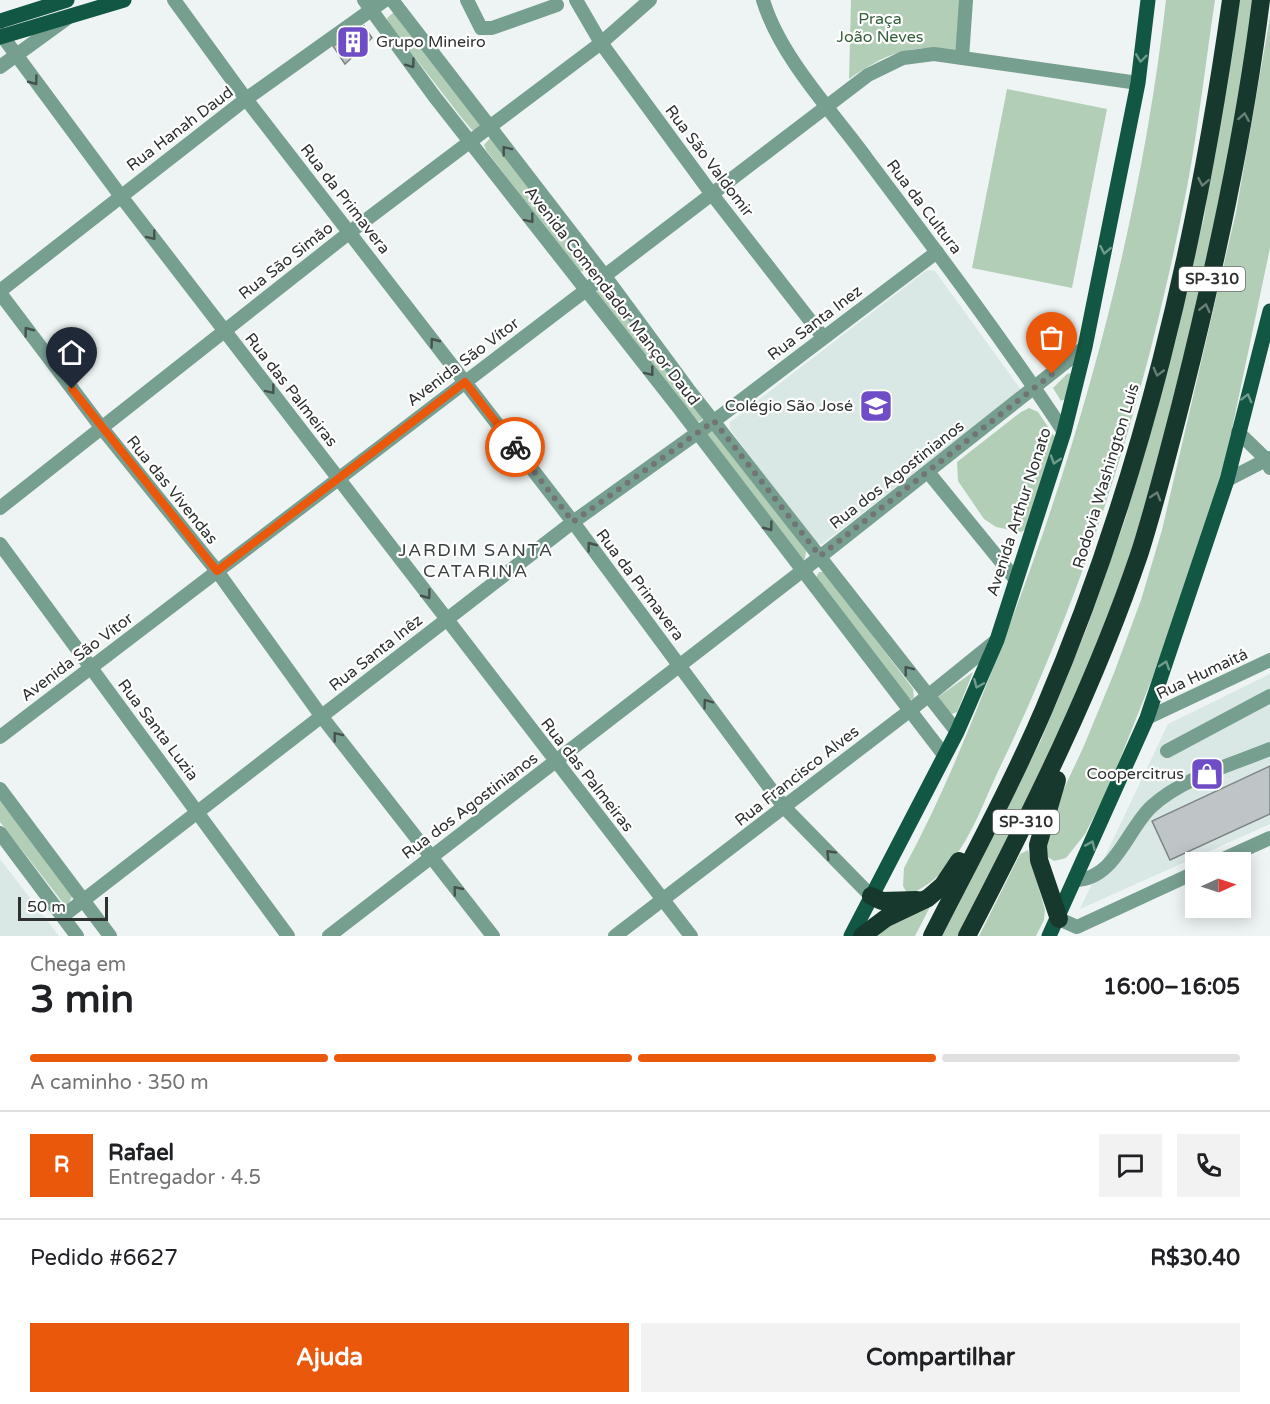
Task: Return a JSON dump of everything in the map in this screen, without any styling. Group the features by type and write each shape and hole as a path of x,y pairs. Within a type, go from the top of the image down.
{"highway":[{"name":"Rodovia Washington Luís","path":"932,936 990,823 1043,710 1098,571 1146,415 1187,258 1204,180 1231,0"},
{"name":"SP-310","path":"967,936 1049,776 1080,705 1139,552 1167,460 1228,204 1261,0"},
{"path":"1059,919 1039,860 1038,845 1080,705"},
{"path":"862,936 886,918 928,898 943,885 974,835 990,823"},
{"path":"871,896 882,901 902,902 928,898"}],"main road":[{"path":"0,32 67,0"},
{"path":"0,32 124,0"},
{"name":"Avenida Arthur Nonato","path":"851,936 957,732 997,640 1064,432 1085,347 1138,83 1148,0"},
{"path":"1049,936 1059,919 1147,718 1227,480 1270,311"}],"street":[{"name":"Rua da Primavera","path":"174,0 246,99 573,522 784,807 871,896"},
{"name":"Rua Hanah Daud","path":"0,292 120,195 368,5 385,0"},
{"name":"Avenida Comendador Mançor Daud","path":"392,0 714,421 957,732"},
{"path":"467,0 481,28 492,28 557,5"},
{"name":"Rua São Valdomir","path":"576,0 601,44 711,193 823,337"},
{"name":"Rua São Simão","path":"0,508 350,232 601,44 650,0"},
{"name":"Rua da Cultura","path":"763,0 768,19 790,56 937,252 1064,432"},
{"path":"962,58 966,0"},
{"name":"Avenida Comendador Mançor Daud","path":"368,5 470,142 697,432 908,712 944,755"},
{"path":"0,67 71,15"},
{"name":"Rua das Palmeiras","path":"0,32 15,56 120,195 555,762 692,936"},
{"name":"Avenida São Vítor","path":"0,737 868,75 903,58 934,54 1138,83"},
{"name":"Rua Santa Inez","path":"714,421 937,252"},
{"name":"Rua das Vivendas","path":"0,292 101,427 217,571 322,717 429,857 493,936"},
{"name":"Rua dos Agostinianos","path":"329,936 802,571 1085,347"},
{"name":"Rua Santa Inêz","path":"63,916 573,522 714,421"},
{"path":"1227,480 1269,462 1238,432"},
{"path":"928,472 1016,580"},
{"name":"Rua Santa Luzia","path":"0,544 288,936"},
{"name":"Rua Francisco Alves","path":"615,936 908,712 997,640"},
{"name":"Rua Humaitá","path":"1147,718 1270,660"},
{"path":"1167,751 1270,696"},
{"path":"1076,880 1086,880 1107,867 1149,808 1172,790 1270,749"},
{"path":"0,789 110,936"},
{"path":"0,833 78,936"},
{"path":"1239,852 1270,838"},
{"path":"1059,919 1077,927 1185,877"}],"shaded area":[{"name":"Colégio São José","path":"927,270 935,271 1021,390 822,544 811,542 730,429 730,422"},
{"name":"Coopercitrus","path":"1270,674 1270,824 1207,852 1185,852 1185,862 1080,909 1168,724"},
{"path":"0,859 59,936 0,936"}],"green space":[{"name":"Praça João Neves","path":"851,0 960,0 957,51 926,48 900,52 875,63 849,79"},
{"path":"1166,0 1215,0 1188,182 1173,257 1135,406 1089,553 1062,625 1033,696 975,822 955,857 942,873 908,895 903,886 904,868 945,785 992,671 1032,565 1083,407 1125,245 1155,82"},
{"path":"1237,0 1254,0 1222,208 1158,464 1126,569 1081,688 961,936 942,936 1041,740 1086,630 1126,517 1204,218"},
{"path":"394,12 483,125 477,131 472,130 461,117 389,24 387,18"},
{"path":"1270,17 1270,248 1228,448 1201,544 1165,646 1108,789 1085,834 1066,858 1054,861 1044,855 1053,812 1114,673 1141,600 1162,530 1236,212"},
{"path":"1007,89 1107,109 1072,288 972,268"},
{"path":"490,138 495,139 588,263 588,272 580,271 571,262 486,150 484,145"},
{"path":"606,286 703,415 702,420 698,422 596,295 598,289"},
{"path":"1071,373 1065,399 1061,401 1053,388"},
{"path":"1029,408 1038,412 1055,437 1028,528 1021,532 996,527 984,519 958,481 957,462"},
{"path":"717,430 806,551 805,559 801,561 707,435 709,431"},
{"path":"819,572 825,572 913,689 914,698 910,700 814,581"},
{"path":"973,672 957,712 952,714 939,703 938,697"},
{"path":"0,801 73,895 68,904 64,904 0,822"},
{"path":"1028,850 1045,910 1044,920 1036,936 979,936 1020,854"},
{"path":"933,901 915,936 874,936 880,928"}],"building":[{"name":"Grupo Mineiro","path":"364,26 372,38 345,64 333,46"},
{"path":"1270,766 1270,814 1170,860 1152,821"}],"way so far":[{"path":"515,447 573,522 714,421 820,556 1052,374"}],"place":[{"name":"Grupo Mineiro","path":"353,42"},
{"name":"Colégio São José","path":"876,406"},
{"name":"Coopercitrus","path":"1207,774"}],"district":[{"name":"JARDIM SANTA CATARINA","path":"476,560"}],"route":[{"path":"72,389 217,571 465,382 515,447"}]}
